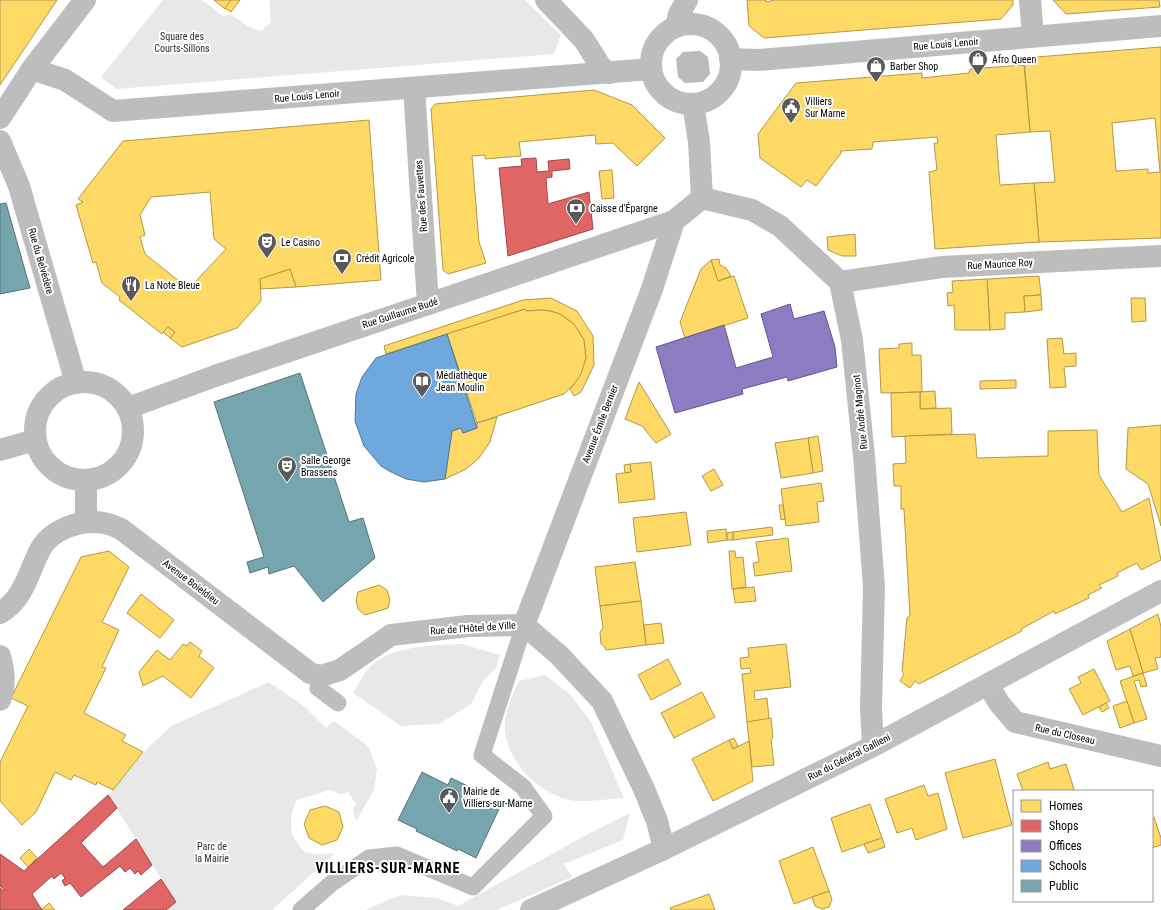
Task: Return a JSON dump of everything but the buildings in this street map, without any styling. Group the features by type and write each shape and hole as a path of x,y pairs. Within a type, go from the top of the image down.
{"main road":[{"name":"Rue du Général Gallieni","path":"532,910 664,849 873,746 1161,591"}],"street":[{"path":"0,118 32,70 84,0"},
{"path":"546,0 584,40 601,67 609,73"},
{"path":"687,0 687,26"},
{"path":"1030,0 1033,36"},
{"path":"687,26 709,29 719,36 727,47 730,59 730,72 725,84 717,94 706,101 693,104 681,103 670,99 657,86 651,62 657,43 665,33 687,26"},
{"name":"Rue Louis Lenoir","path":"730,59 759,60 1161,26"},
{"path":"584,40 616,59 651,62"},
{"name":"Rue Louis Lenoir","path":"32,70 65,80 113,111 609,73 651,62"},
{"name":"Rue des Fauvettes","path":"414,88 428,304"},
{"path":"693,104 699,142 702,198"},
{"name":"Rue du Belvédère","path":"0,141 19,186 76,383"},
{"path":"674,221 702,198"},
{"path":"702,198 752,210 780,226 840,282"},
{"name":"Rue Guillaume Budé","path":"128,408 215,376 674,221"},
{"name":"Avenue Émile Bernier","path":"524,625 652,289 674,221"},
{"name":"Rue Maurice Roy","path":"840,282 942,267 1161,256"},
{"name":"Rue André Maginot","path":"840,282 852,348 864,456 874,587 871,708 873,746"},
{"path":"91,382 106,387 118,396 128,408 132,423 133,438 128,453 119,466 107,475 93,480 77,480 62,475 50,467 40,454 36,440 35,424 40,409 49,397 61,388 76,383 91,382"},
{"path":"0,450 36,440"},
{"path":"86,480 86,522"},
{"name":"Avenue Boieldieu","path":"0,613 13,604 22,592 41,549 51,537 66,527 86,522 104,523 121,529 310,673 321,676"},
{"name":"Rue de l'Hôtel de Ville","path":"321,676 340,670 391,635 468,626 524,625 559,655 602,701 647,795 657,820 664,849"},
{"path":"0,656 3,670 4,690 0,700"},
{"name":"Rue du Closeau","path":"988,684 999,703 1015,722 1161,756"}],"lane":[{"path":"301,910 332,883 369,858 397,855 473,887 544,816 523,787 482,756 524,625"},
{"path":"321,676 318,688 338,703"}],"green space":[{"name":"Square des Courts-Sillons","path":"163,0 202,0 224,17 229,14 252,29 261,31 271,22 269,0 525,0 561,35 554,54 116,89 101,77"},
{"path":"462,644 500,655 496,668 483,681 471,704 439,724 401,726 353,693 368,669 377,661 387,656 412,648"},
{"path":"545,675 570,694 591,722 624,798 588,801 569,800 557,796 536,783 519,765 512,754 508,743 505,731 505,718 519,681"},
{"name":"Parc de la Mairie","path":"269,682 305,707 326,728 334,721 368,746 377,768 374,790 356,821 353,810 356,804 348,792 341,794 330,790 297,800 291,817 291,828 298,844 303,850 311,854 335,853 272,910 167,910 176,902 108,795 148,748 171,726"},
{"path":"630,813 623,840 564,864 572,877 497,910 365,910 400,895 437,898 458,906 588,834"}],"shaded area":[{"path":"700,51 708,57 710,74 703,82 685,83 678,77 676,59 683,52"}],"place":[{"name":"Afro Queen","path":"978,76"},
{"name":"Barber Shop","path":"876,83"},
{"name":"Villiers Sur Marne","path":"791,124"},
{"name":"Caisse d'Épargne","path":"576,225"},
{"name":"Le Casino","path":"267,259"},
{"name":"Crédit Agricole","path":"342,275"},
{"name":"La Note Bleue","path":"131,302"},
{"name":"Médiathèque Jean Moulin","path":"422,398"},
{"name":"Salle George Brassens","path":"287,483"},
{"name":"Mairie de Villiers-sur-Marne","path":"449,814"}],"district":[{"name":"VILLIERS-SUR-MARNE","path":"388,868"}]}
